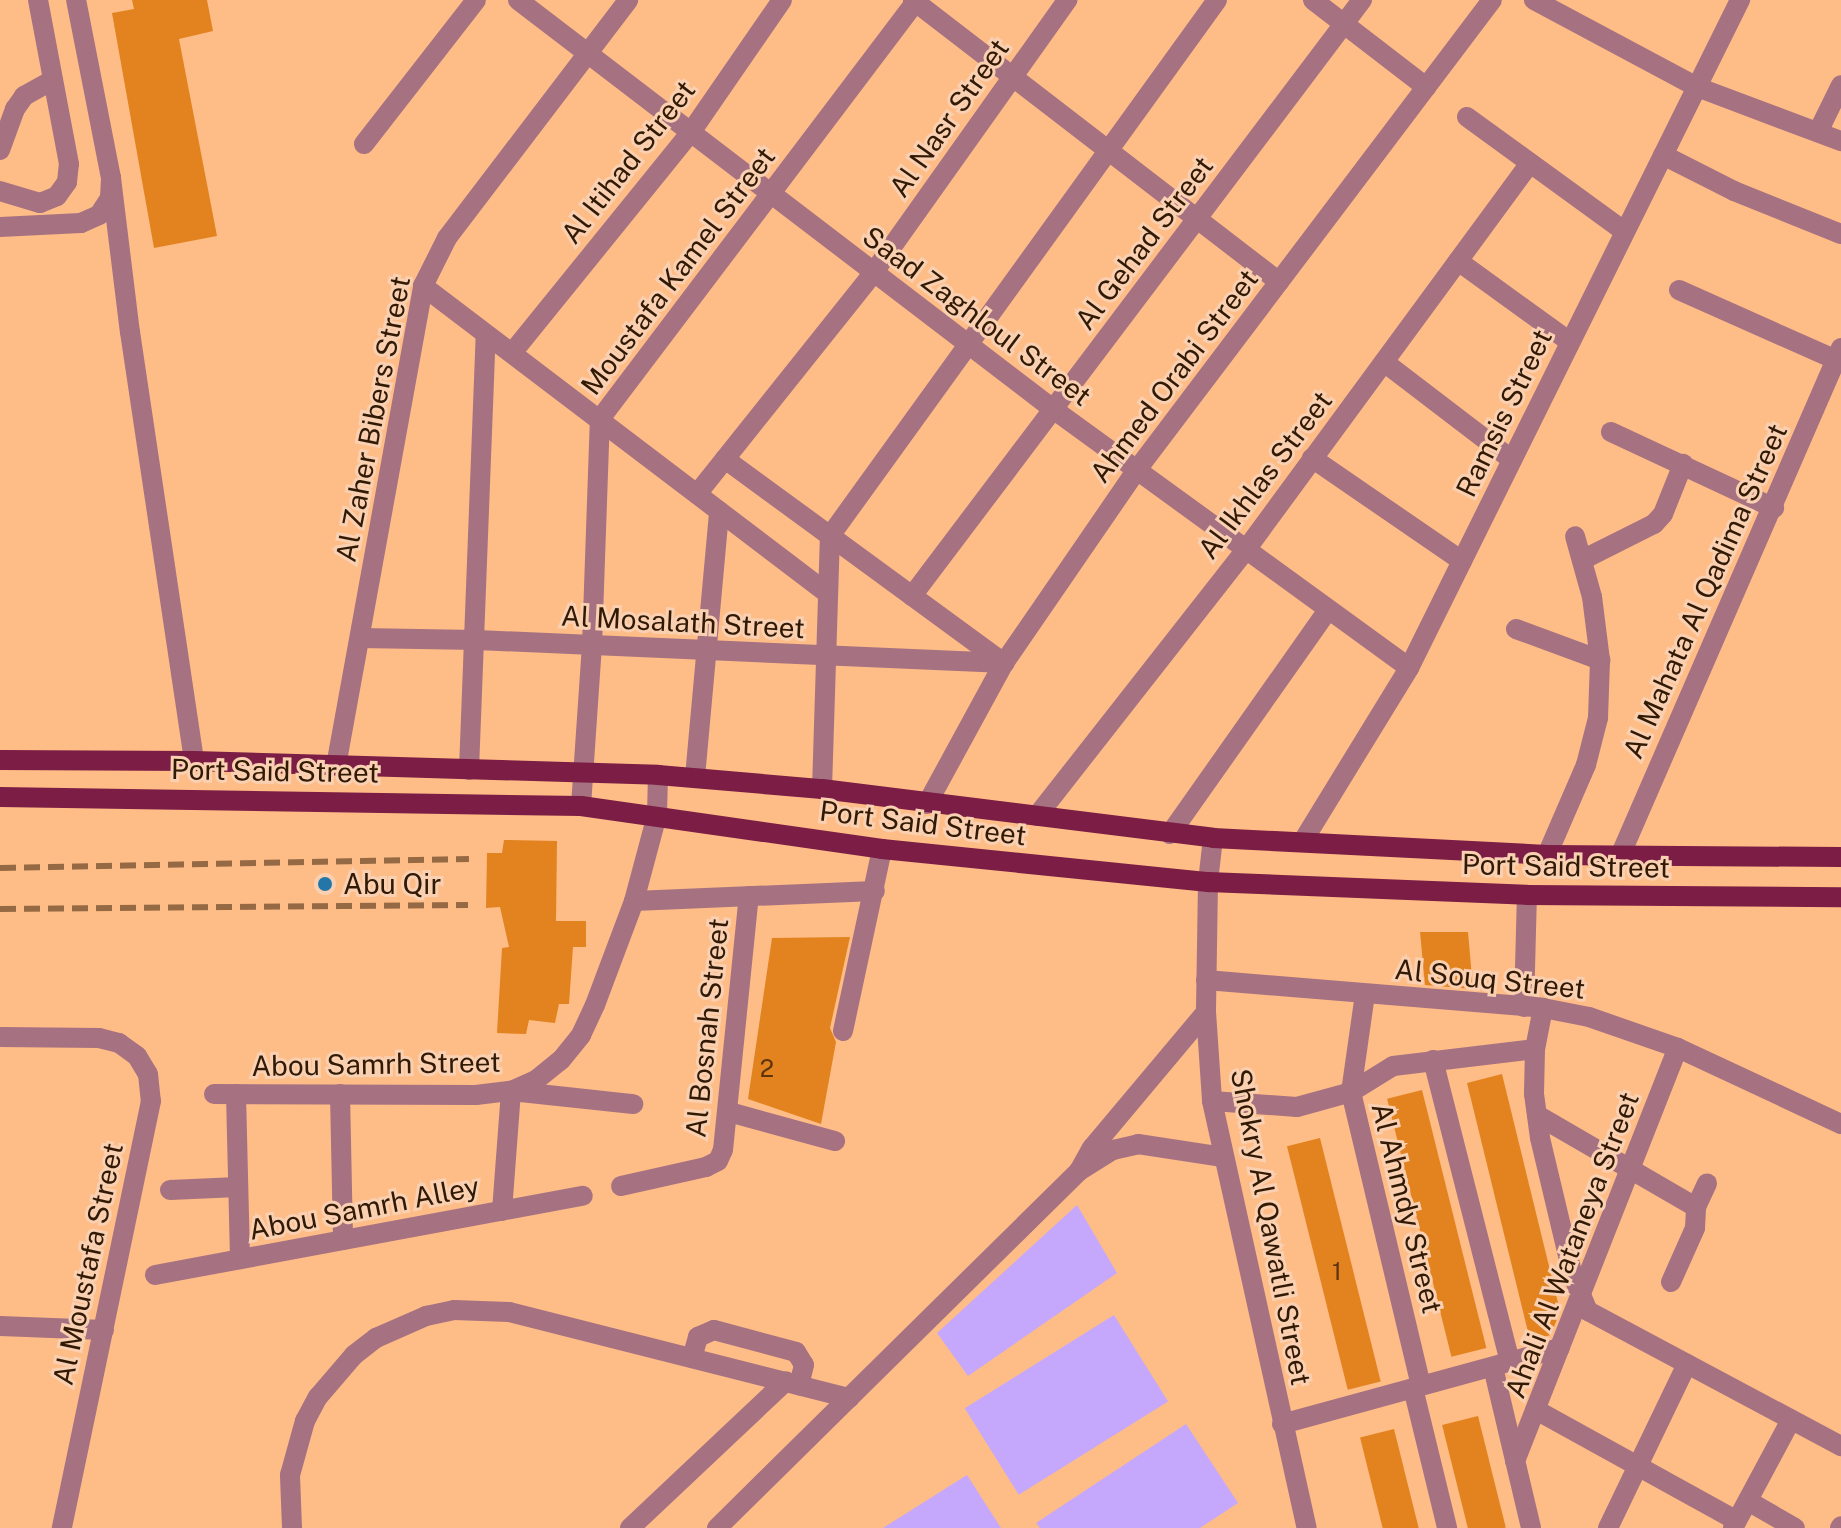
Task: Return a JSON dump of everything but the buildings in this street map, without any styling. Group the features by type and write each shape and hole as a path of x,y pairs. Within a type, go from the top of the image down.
{"main road":[{"name":"Port Said Street","path":"0,760 194,761 658,775 822,789 1213,838 1547,855 1841,857"},
{"path":"194,761 197,798"},
{"name":"Port Said Street","path":"0,797 581,806 882,849 1208,882 1527,895 1841,897"}],"street":[{"path":"0,191 40,203 57,196 67,182 69,164 38,0"},
{"path":"76,0 111,178 194,761"},
{"path":"364,144 476,0"},
{"name":"Saad Zaghloul Street","path":"518,0 1053,409 1409,668"},
{"name":"Al Zaher Bibers Street","path":"336,766 423,286 447,238 628,0"},
{"name":"Al Itihad Street","path":"512,353 691,132 782,0"},
{"name":"Al Nasr Street","path":"697,494 874,272 1067,0"},
{"path":"822,789 830,536 1217,0"},
{"path":"1313,0 1426,87"},
{"name":"Al Gehad Street","path":"912,596 1362,0"},
{"name":"Ahmed Orabi Street","path":"927,804 1004,663 1136,471 1492,0"},
{"path":"1534,0 1697,87 1841,141"},
{"path":"915,1 1279,282"},
{"name":"Moustafa Kamel Street","path":"581,806 592,645 600,419 915,1"},
{"name":"Ramsis Street","path":"1303,841 1409,668 1697,87 1736,1"},
{"path":"0,150 15,109 24,96 53,80"},
{"path":"1818,132 1841,85"},
{"path":"1467,117 1625,232"},
{"path":"1663,155 1734,191 1841,234"},
{"name":"Al Ikhlas Street","path":"1037,816 1245,551 1530,163"},
{"path":"0,227 81,223 99,215 110,198 111,178"},
{"path":"57,196 81,223"},
{"path":"1458,261 1570,342"},
{"path":"423,286 486,337 600,419 827,593"},
{"path":"1679,290 1839,354"},
{"path":"469,770 477,640 486,337"},
{"name":"Al Mahata Al Qadima Street","path":"1620,856 1839,354"},
{"path":"1384,362 1512,460"},
{"path":"1611,432 1774,508"},
{"path":"1312,458 1462,561"},
{"path":"725,459 1004,663"},
{"path":"1582,560 1654,524 1663,514 1683,464"},
{"path":"695,777 719,511"},
{"path":"1547,855 1586,765 1598,718 1600,660 1592,597 1575,536"},
{"path":"1170,834 1328,610"},
{"path":"1516,629 1600,660"},
{"name":"Al Mosalath Street","path":"360,638 477,640 1004,663"},
{"name":"Abou Samrh Street","path":"214,1094 476,1095 511,1091 536,1080 561,1060 581,1035 634,901 657,815 658,775"},
{"name":"Shokry Al Qawatli Street","path":"1213,838 1208,882 1206,980 1212,1101 1307,1528"},
{"path":"843,1031 882,849"},
{"path":"634,901 875,891"},
{"path":"1527,895 1535,1049 1534,1094 1580,1298 1588,1311 1841,1446"},
{"name":"Al Bosnah Street","path":"621,1186 718,1161 729,1112 749,896"},
{"name":"Al Souq Street","path":"1206,980 1533,1007 1634,1030 1841,1124"},
{"name":"Al Ahmdy Street","path":"1365,994 1351,1092 1447,1528"},
{"path":"1079,1171 1092,1148 1206,1012"},
{"name":"Al Moustafa Street","path":"0,1037 99,1038 119,1043 137,1056 148,1074 151,1101 62,1528"},
{"name":"Ahali Al Wataneya Street","path":"1515,1461 1538,1411 1678,1048"},
{"path":"1212,1101 1297,1107 1351,1092 1393,1066 1535,1049"},
{"path":"1433,1060 1501,1364 1515,1461 1531,1528"},
{"path":"502,1211 511,1091 633,1104"},
{"path":"236,1094 240,1259"},
{"path":"340,1094 343,1240"},
{"path":"729,1112 835,1141"},
{"path":"1537,1115 1696,1207"},
{"path":"717,1528 1079,1171 1113,1150 1138,1144 1223,1157"},
{"path":"1671,1282 1695,1228 1696,1207 1707,1183"},
{"path":"170,1190 238,1187"},
{"name":"Abou Samrh Alley","path":"155,1275 583,1196"},
{"path":"292,1528 290,1475 305,1421 318,1397 354,1355 400,1325 454,1310 509,1312 849,1398"},
{"path":"0,1326 104,1330"},
{"path":"630,1528 793,1383 804,1365 796,1352 708,1330 698,1337 692,1358"},
{"path":"1282,1424 1560,1348"},
{"path":"1608,1528 1687,1364"},
{"path":"1538,1411 1638,1466 1735,1525 1791,1420"},
{"path":"1748,1501 1795,1528"}],"shaded area":[{"path":"1077,1205 1117,1273 968,1376 937,1333"},
{"path":"1114,1315 1168,1402 1019,1495 965,1408"},
{"path":"1186,1424 1238,1503 1200,1528 1040,1528 1036,1523"},
{"path":"967,1475 1001,1528 883,1528"}],"railway":[{"path":"0,868 469,859"},
{"path":"0,909 468,905"}],"place":[{"name":"Abu Qir","path":"325,884"}]}
